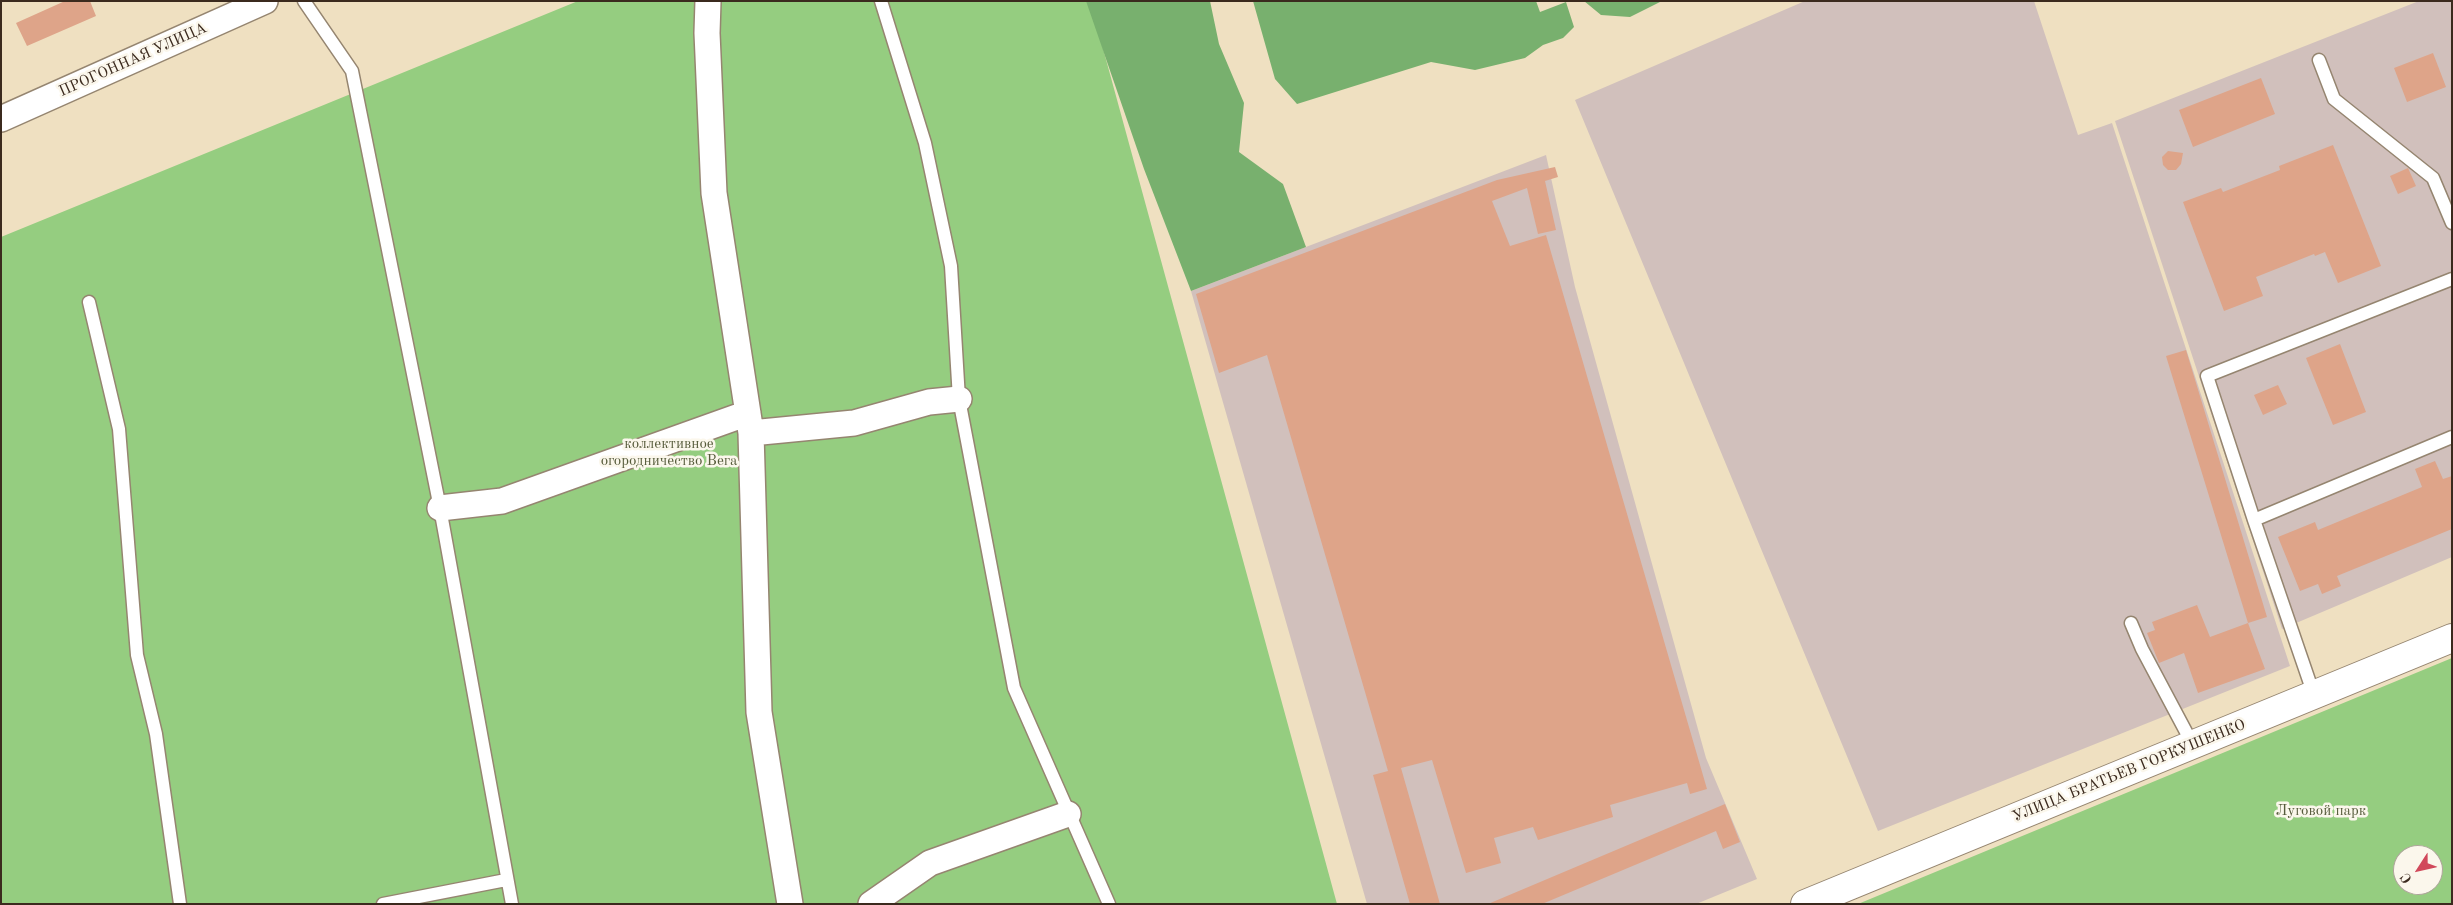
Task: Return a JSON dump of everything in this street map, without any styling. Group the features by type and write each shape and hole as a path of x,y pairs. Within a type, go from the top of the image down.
{"street":[{"name":"ПРОГОННАЯ УЛИЦА","path":"1,120 265,1"},
{"path":"708,1 707,33 714,193 750,423 759,712 790,904"},
{"path":"440,508 502,501 750,423 854,423 929,402 959,399"},
{"name":"УЛИЦА БРАТЬЕВ ГОРКУШЕНКО","path":"1805,904 2452,638"},
{"path":"871,904 930,863 1068,814"}],"lane":[{"path":"304,1 352,71 440,508 506,880 512,904"},
{"path":"881,1 925,143 951,266 959,399 1014,688 1109,904"},
{"path":"2319,60 2334,99 2433,178 2452,223"},
{"path":"2314,695 2207,376 2452,280"},
{"path":"89,302 118,429 137,655 156,734 180,904"},
{"path":"2254,520 2452,437"},
{"path":"2131,623 2142,649 2193,745"},
{"path":"383,904 506,880"}],"shaded area":[{"path":"1805,1 2034,1 2078,135 2112,123 2290,666 1878,831 1575,100"},
{"path":"2419,1 2452,1 2452,557 2282,629 2115,121"},
{"path":"1546,155 1575,287 1706,758 1757,879 1696,904 1367,904 1191,291"}],"green space":[{"name":"коллективное огородничество Вега","path":"578,1 1090,1 1337,904 1,904 1,237"},
{"path":"1086,1 1210,1 1219,44 1244,103 1239,152 1283,184 1306,247 1191,291 1144,169"},
{"path":"1253,1 1536,1 1540,12 1566,2 1574,27 1563,38 1543,45 1525,58 1475,70 1431,62 1297,104 1275,79"},
{"path":"1584,1 1662,1 1630,17 1601,15"},
{"name":"Луговой парк","path":"2452,658 2452,904 1858,904"}],"building":[{"path":"65,1 90,1 96,16 27,46 16,23"},
{"path":"2433,53 2446,87 2407,102 2394,68"},
{"path":"2261,78 2275,114 2193,147 2179,110"},
{"path":"2333,145 2381,266 2338,283 2325,252 2315,256 2314,254 2256,277 2263,296 2224,311 2183,202 2221,188 2223,192 2280,170 2279,166"},
{"path":"2168,151 2183,153 2181,164 2176,170 2168,170 2163,165 2162,157"},
{"path":"1555,167 1558,177 1545,181 1556,230 1538,234 1527,188 1492,201 1510,246 1546,235 1707,789 1690,794 1687,783 1610,805 1613,817 1538,840 1533,827 1494,838 1501,863 1466,873 1432,760 1401,768 1440,904 1410,904 1373,775 1388,771 1267,355 1219,373 1196,294 1497,180"},
{"path":"2408,168 2416,186 2398,194 2390,176"},
{"path":"2340,344 2366,412 2333,425 2306,358"},
{"path":"2186,350 2267,617 2248,623 2166,356"},
{"path":"2278,385 2287,404 2263,415 2254,395"},
{"path":"2435,461 2443,479 2452,476 2452,529 2337,576 2341,586 2322,594 2318,584 2300,591 2278,537 2315,522 2318,530 2422,487 2415,469"},
{"path":"2197,605 2210,637 2248,623 2265,669 2198,693 2184,653 2159,663 2147,633 2155,630 2152,622"},
{"path":"1725,804 1740,842 1723,849 1716,831 1542,904 1488,904"}]}
